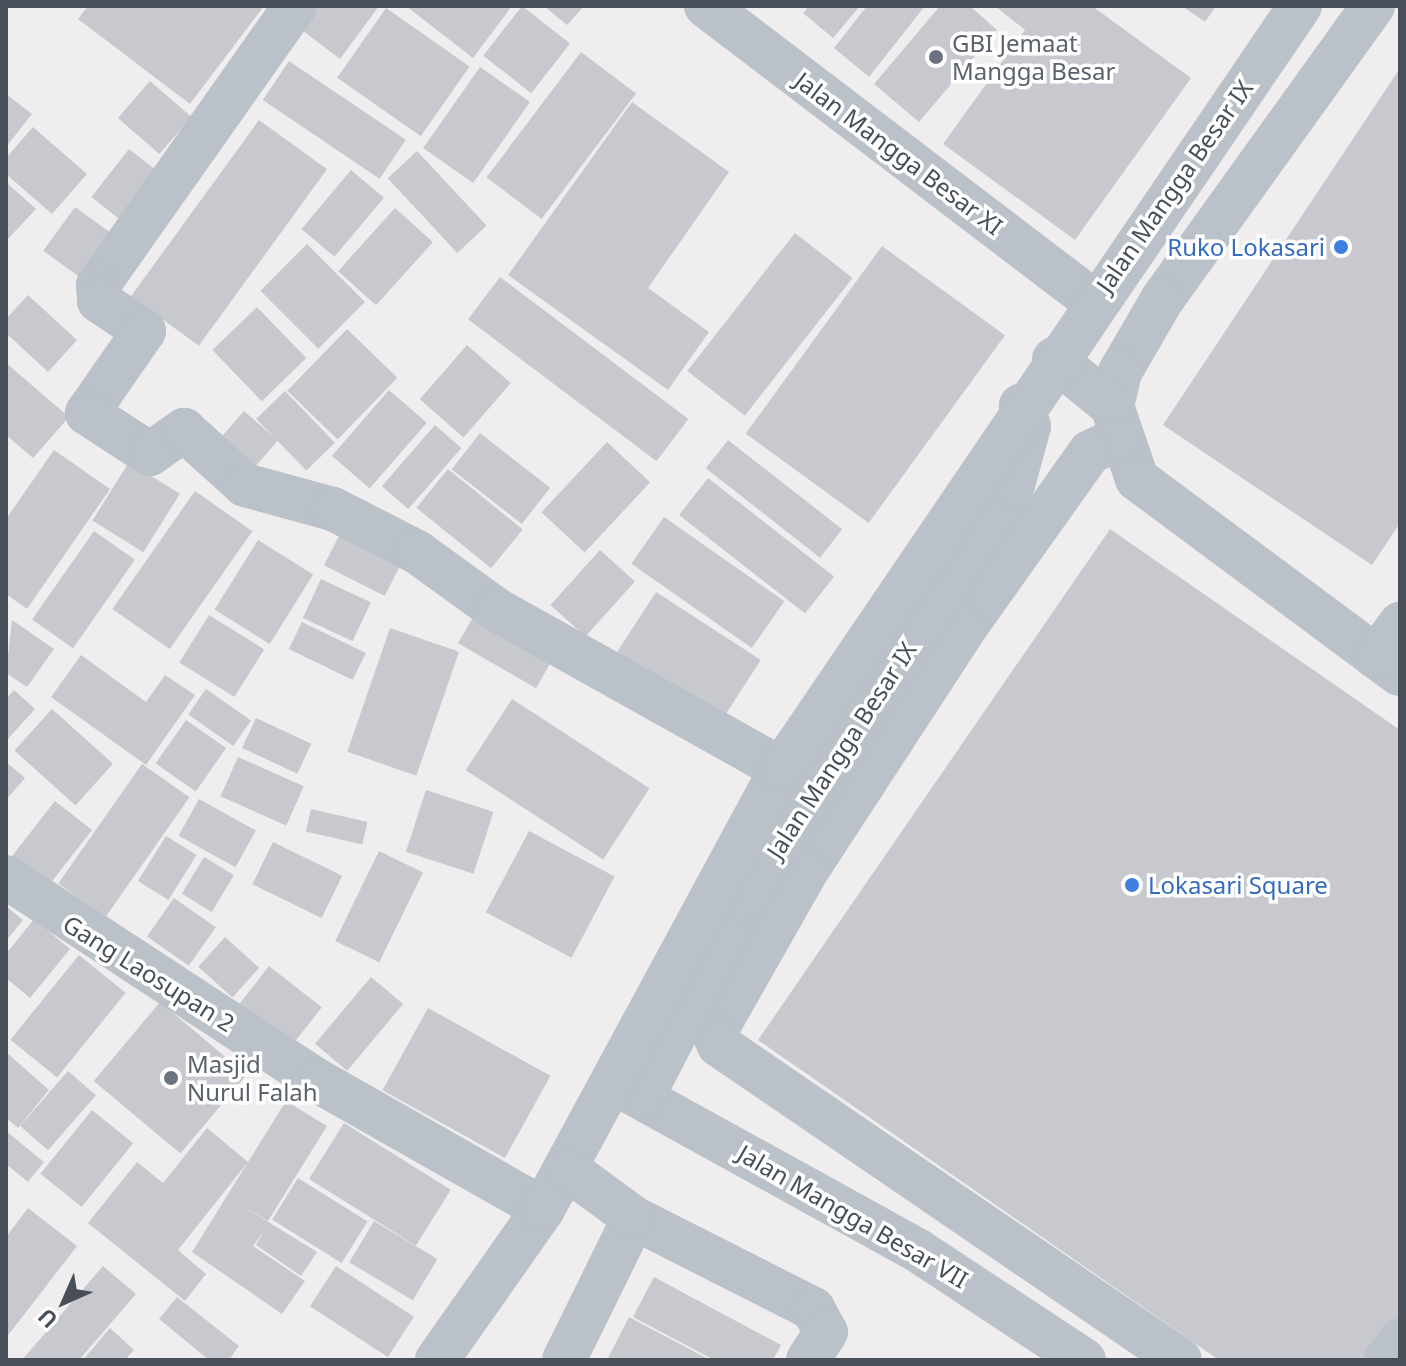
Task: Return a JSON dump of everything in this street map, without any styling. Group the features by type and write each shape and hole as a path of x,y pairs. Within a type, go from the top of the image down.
{"street":[{"path":"295,6 98,285 103,305 144,331 87,413 150,454 184,430 245,485 333,509 417,552 497,610 781,769"},
{"name":"Jalan Mangga Besar XI","path":"706,6 1093,301"},
{"name":"Jalan Mangga Besar IX","path":"629,1090 781,769 1021,406 1300,6"},
{"path":"1180,1360 719,1045 714,1034 806,872 965,628 1114,422 1120,372 1163,298 1373,6"},
{"path":"1054,359 1114,422 1137,479 1392,652"},
{"name":"Jalan Mangga Besar IX","path":"629,1090 745,899 1013,485 1029,426 1021,406"},
{"name":"Gang Laosupan 2","path":"6,877 318,1081 543,1209"},
{"path":"437,1360 543,1209 567,1169 629,1090"},
{"name":"Jalan Mangga Besar VII","path":"629,1090 905,1243 1084,1360"},
{"path":"567,1169 634,1218 813,1309 826,1332 811,1359"},
{"path":"564,1360 634,1218"},
{"path":"1386,1360 1400,1341"}],"building":[{"path":"88,6 264,6 190,104 78,19"},
{"path":"307,6 379,6 340,59 294,24"},
{"path":"406,6 512,6 473,58"},
{"path":"522,6 570,44 531,93 483,56"},
{"path":"544,6 584,6 567,25"},
{"path":"809,6 860,6 833,38 803,13"},
{"path":"867,6 925,6 869,77 834,48"},
{"name":"GBI Jemaat Mangga Besar","path":"940,6 970,6 997,30 919,122 874,84"},
{"path":"995,6 1092,6 1191,78 1075,240 943,144 1025,30"},
{"path":"1182,6 1216,6 1205,22"},
{"path":"386,8 470,67 421,136 337,78"},
{"path":"581,52 636,94 542,219 487,177"},
{"path":"289,61 406,140 380,179 263,100"},
{"path":"480,67 530,102 473,183 423,148"},
{"name":"Ruko Lokasari","path":"1400,68 1400,523 1372,565 1163,425"},
{"path":"150,81 192,117 159,154 118,118"},
{"path":"6,94 32,114 6,147"},
{"path":"632,102 729,172 648,288 709,332 668,390 508,275"},
{"path":"259,120 327,169 199,346 131,296"},
{"path":"33,127 87,174 52,214 6,174 6,158"},
{"path":"129,149 165,177 128,225 91,197"},
{"path":"417,151 487,226 457,253 388,178"},
{"path":"351,170 384,198 334,257 302,229"},
{"path":"6,182 36,209 6,241"},
{"path":"75,207 122,241 90,285 43,251"},
{"path":"395,208 433,242 376,305 338,271"},
{"path":"795,233 853,278 745,416 687,371"},
{"path":"307,244 365,302 318,349 260,291"},
{"path":"882,246 1005,335 869,523 746,434"},
{"path":"500,277 688,419 657,461 468,319"},
{"path":"28,295 77,340 48,372 6,333 6,319"},
{"path":"257,307 306,358 262,401 212,350"},
{"path":"347,329 397,378 338,439 287,391"},
{"path":"467,345 511,383 464,437 420,399"},
{"path":"6,363 69,417 33,458 6,435"},
{"path":"389,390 427,423 370,488 332,456"},
{"path":"285,391 335,443 306,471 256,419"},
{"path":"244,411 278,441 250,473 216,443"},
{"path":"435,425 461,448 408,509 382,486"},
{"path":"480,433 550,488 522,524 452,469"},
{"path":"728,440 842,529 820,558 706,468"},
{"path":"607,442 650,482 585,552 542,512"},
{"path":"54,450 110,489 27,609 6,594 6,519"},
{"path":"129,462 180,494 143,552 92,521"},
{"path":"448,469 523,529 491,568 417,508"},
{"path":"708,478 834,577 805,614 679,515"},
{"path":"195,491 252,531 170,649 112,609"},
{"path":"664,517 784,601 752,648 631,564"},
{"path":"344,526 405,557 385,596 324,565"},
{"name":"Lokasari Square","path":"1110,529 1400,730 1400,1323 1375,1360 1219,1360 758,1040"},
{"path":"94,531 135,560 73,648 32,619"},
{"path":"258,540 313,574 270,644 215,610"},
{"path":"600,550 635,581 585,636 550,605"},
{"path":"321,579 371,602 353,641 303,618"},
{"path":"656,592 761,660 722,720 617,652"},
{"path":"209,615 264,649 234,697 179,662"},
{"path":"472,619 550,664 536,688 458,643"},
{"path":"12,620 54,649 27,687 6,673"},
{"path":"302,622 366,653 353,680 289,649"},
{"path":"390,628 459,652 416,776 347,752"},
{"path":"81,655 146,702 165,675 195,695 146,765 51,697"},
{"path":"206,689 251,721 233,746 188,714"},
{"path":"14,690 35,709 6,741 6,699"},
{"path":"512,699 650,788 603,860 466,770"},
{"path":"52,709 113,764 75,805 15,751"},
{"path":"256,718 311,744 297,774 242,748"},
{"path":"186,720 226,748 196,792 156,763"},
{"path":"238,757 304,786 286,826 221,796"},
{"path":"6,762 25,778 6,800"},
{"path":"142,764 190,797 106,917 58,884"},
{"path":"426,790 494,812 473,874 406,852"},
{"path":"199,799 256,831 235,867 179,836"},
{"path":"55,801 92,830 43,892 6,863"},
{"path":"311,809 368,822 362,844 306,831"},
{"path":"529,831 615,877 571,958 486,912"},
{"path":"166,836 197,855 168,900 138,881"},
{"path":"273,842 342,876 322,918 252,884"},
{"path":"379,851 423,872 379,962 335,941"},
{"path":"204,857 234,875 212,912 182,894"},
{"path":"174,898 216,927 189,966 147,937"},
{"path":"6,906 23,920 6,941"},
{"path":"34,919 70,949 30,998 6,978 6,954"},
{"path":"225,937 259,968 232,998 198,967"},
{"path":"79,955 126,993 57,1077 10,1040"},
{"path":"269,966 322,1007 292,1045 239,1004"},
{"path":"371,977 403,1004 347,1071 315,1044"},
{"name":"Masjid Nurul Falah","path":"160,1002 247,1075 180,1154 94,1081"},
{"path":"428,1008 550,1076 505,1158 382,1090"},
{"path":"6,1052 49,1090 18,1128 6,1118"},
{"path":"68,1071 96,1095 48,1150 20,1126"},
{"path":"286,1101 327,1126 268,1221 233,1200 317,1252 301,1276 256,1245 264,1231 253,1246 305,1281 282,1314 192,1252"},
{"path":"92,1110 133,1143 82,1207 40,1174"},
{"path":"344,1123 451,1190 416,1246 309,1179"},
{"path":"207,1128 248,1162 178,1250 206,1274 185,1301 88,1223 137,1162 163,1183"},
{"path":"6,1131 44,1162 28,1182 6,1164"},
{"path":"298,1178 368,1221 342,1263 272,1220"},
{"path":"28,1208 77,1246 6,1338 6,1237"},
{"path":"374,1221 437,1259 413,1300 349,1262"},
{"path":"103,1266 136,1294 79,1360 22,1360"},
{"path":"336,1266 414,1317 388,1357 310,1306"},
{"path":"654,1277 781,1345 773,1360 714,1360 633,1317"},
{"path":"177,1297 239,1346 229,1360 209,1360 159,1319"},
{"path":"629,1317 710,1360 607,1360"},
{"path":"110,1328 134,1350 125,1360 83,1360"}],"place":[{"name":"GBI Jemaat Mangga Besar","path":"936,57"},
{"name":"Ruko Lokasari","path":"1341,247"},
{"name":"Lokasari Square","path":"1132,885"},
{"name":"Masjid Nurul Falah","path":"171,1078"}]}
